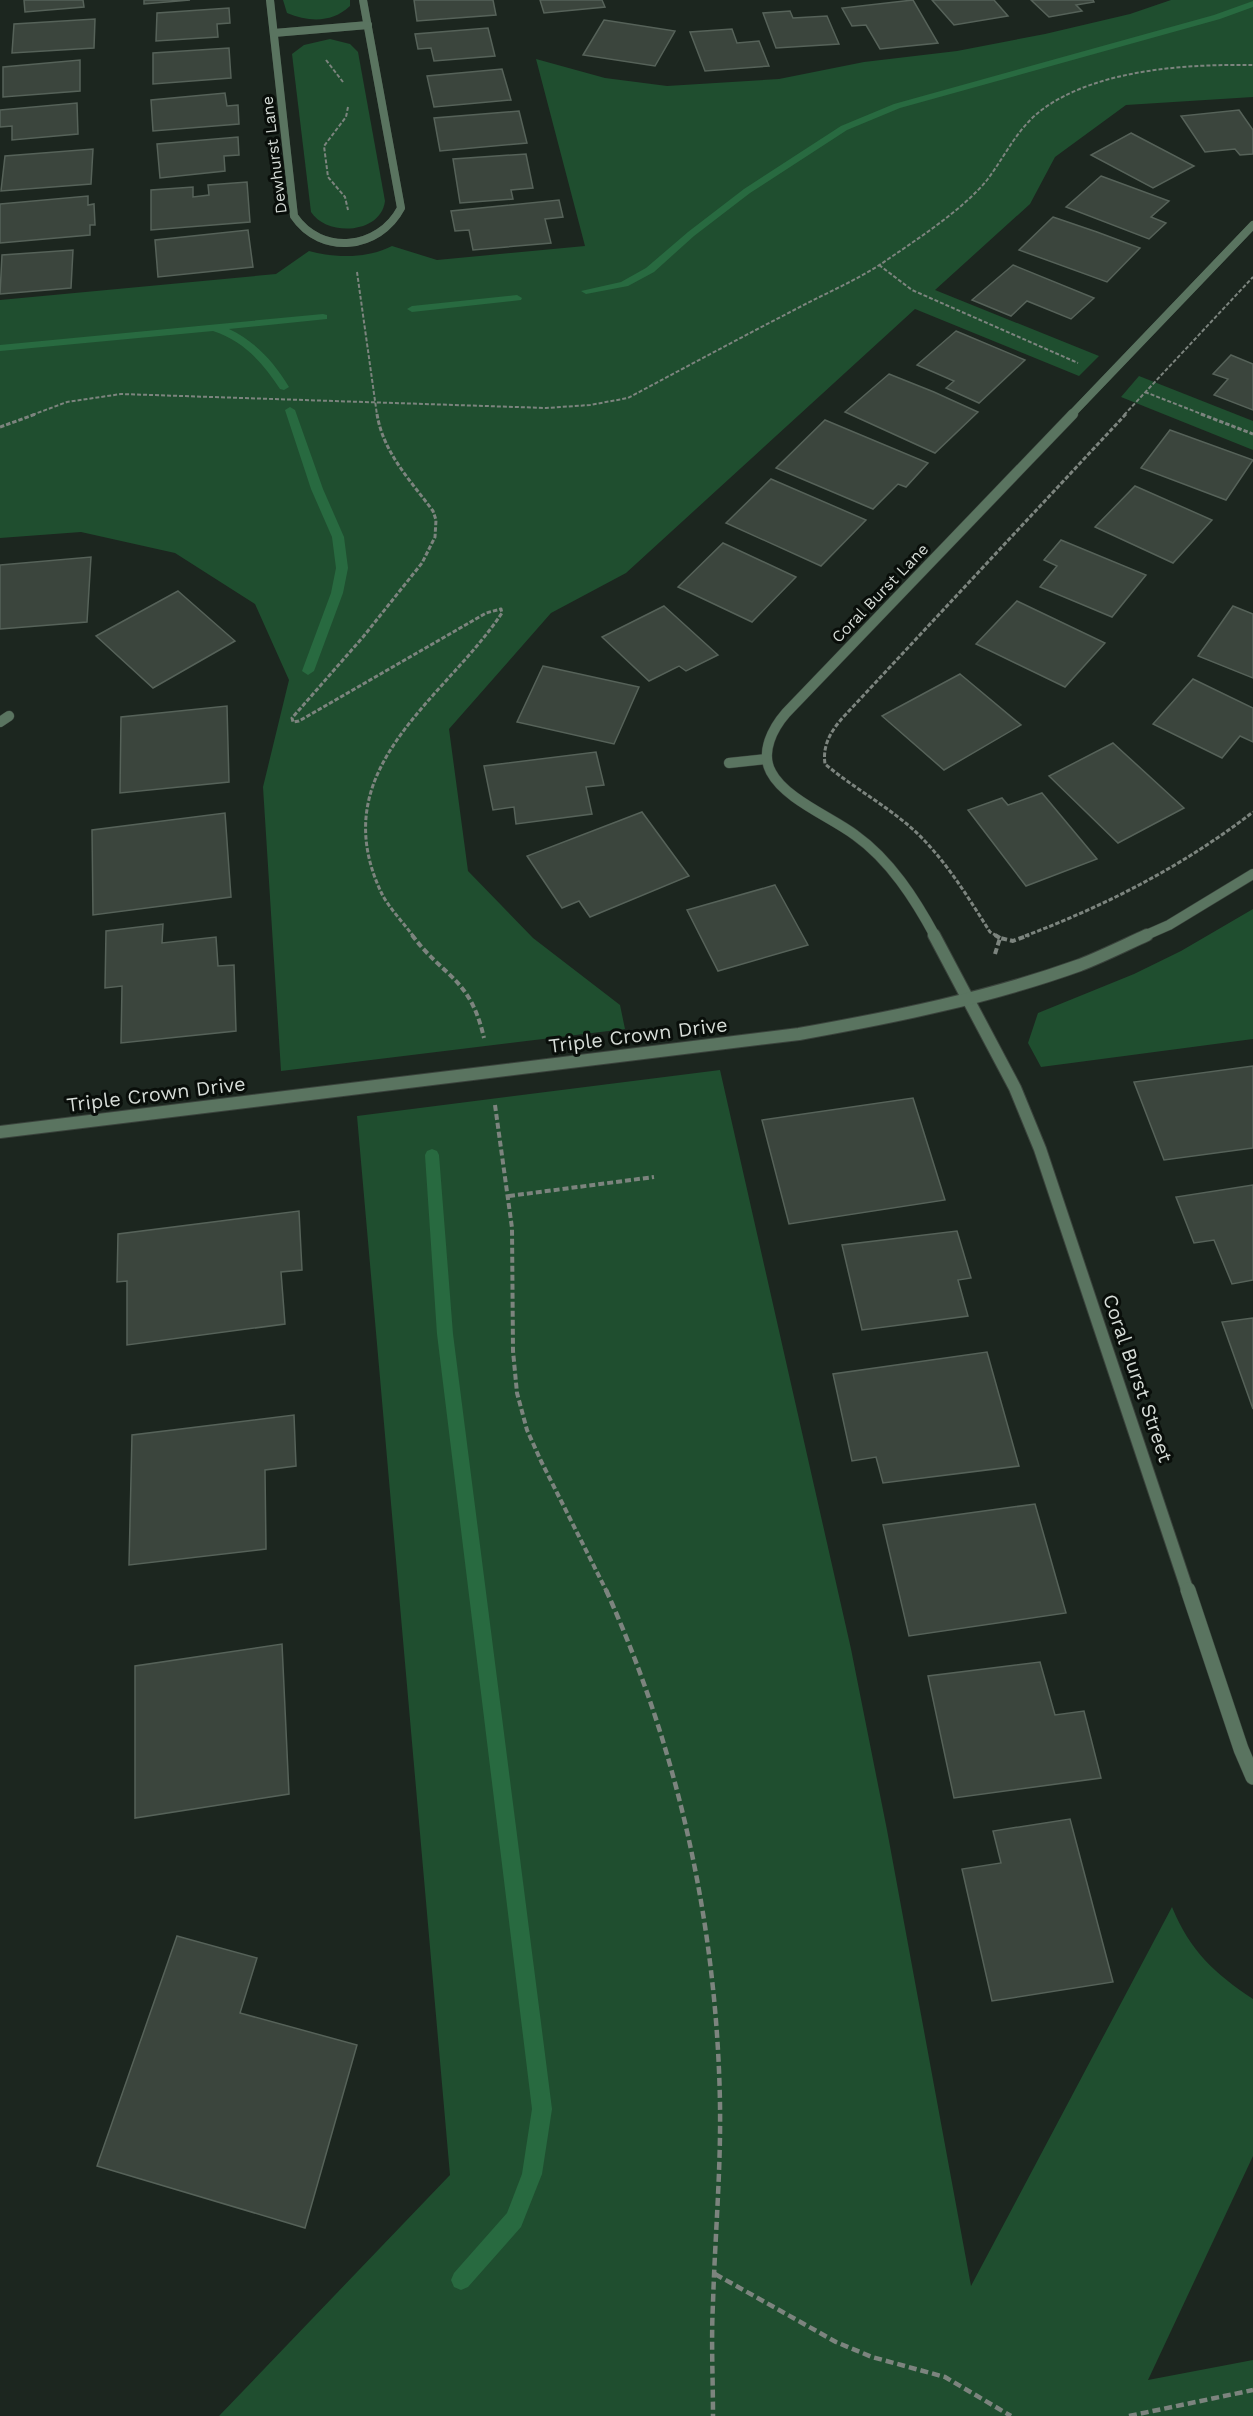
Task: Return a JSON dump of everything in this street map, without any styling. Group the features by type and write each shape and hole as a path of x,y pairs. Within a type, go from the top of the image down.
{"street":[{"name":"Dewhurst Lane","path":"270,0 294,216 302,229 310,235 322,240 345,242 374,237 385,231 393,225 401,208 363,0"},
{"path":"274,33 368,25"},
{"name":"Coral Burst Lane","path":"766,759 767,748 777,723 1253,225"},
{"path":"729,763 766,759 771,773 791,794 857,836 900,878 917,903 968,1000"},
{"name":"Triple Crown Drive","path":"0,1132 769,1038 868,1022 968,1000 1038,980 1100,958 1174,922 1253,874"},
{"name":"Coral Burst Street","path":"968,1000 1015,1088 1040,1149 1241,1749 1253,1777"}],"path":[{"path":"325,50 328,65 345,84"},
{"path":"0,427 67,402 121,394 546,408 590,405 628,398 879,265 966,202 987,180 1022,127 1044,108 1078,91 1151,69 1199,64 1253,65"},
{"path":"347,101 346,117 324,146 328,177 345,197 350,220"},
{"path":"356,264 377,422 385,443 432,511 436,528 433,545 422,563 363,637 292,718 293,722 299,721 486,613 501,609 502,612 494,625 407,726 387,753 377,770 363,816 365,851 374,880 390,909 417,941 461,982 471,996 478,1009 486,1047"},
{"path":"879,265 912,290 1086,367"},
{"path":"1253,277 852,707 833,730 823,751 825,764 908,825 948,866 990,932 1000,938 1013,941 1095,908 1188,859 1253,812"},
{"path":"1138,388 1253,434"},
{"path":"995,954 1000,938"},
{"path":"494,1098 509,1196 514,1281 512,1337 514,1377 521,1411 539,1461 581,1538 630,1645 661,1737 682,1811 710,1962 720,2089 712,2327 713,2416"},
{"path":"509,1196 654,1177"},
{"path":"715,2274 836,2342 872,2357 945,2377 1011,2416"},
{"path":"1129,2416 1253,2390"}],"green space":[{"path":"283,0 350,0 350,6 336,16 312,19 287,13"},
{"path":"1171,0 1253,0 1253,97 1126,105 1055,157 1030,204 935,290 1099,356 1079,376 915,309 626,573 551,613 449,729 468,871 533,938 620,1005 625,1029 281,1071 263,787 289,680 255,604 175,553 81,532 0,538 0,300 276,274 309,251 351,256 372,253 392,246 437,260 585,246 536,59 605,78 667,86 779,79 864,62 957,51 1045,34 1130,14"},
{"path":"330,39 350,44 358,52 385,201 381,212 374,220 364,226 352,228 329,225 319,220 311,212 292,54 304,45"},
{"path":"1139,376 1253,421 1253,450 1121,397"},
{"path":"1253,909 1253,1039 1041,1067 1028,1043 1038,1013 1134,974 1181,951"},
{"path":"720,1070 851,1649 887,1830 971,2286 1172,1907 1195,1949 1226,1980 1253,1999 1253,2156 1148,2380 1253,2360 1253,2416 219,2416 450,2175 357,1116"}],"building":[{"path":"24,0 83,0 84,7 25,12"},
{"path":"144,0 190,0 144,4"},
{"path":"414,0 493,0 496,15 417,21"},
{"path":"540,0 602,0 605,7 544,13"},
{"path":"913,0 938,43 880,49 866,25 852,26 842,8"},
{"path":"932,0 994,0 1008,16 954,25"},
{"path":"1031,0 1093,0 1094,2 1076,5 1082,11 1049,17"},
{"path":"229,8 230,23 217,24 218,37 156,41 157,13"},
{"path":"790,11 793,18 827,16 839,44 776,48 763,13"},
{"path":"95,19 94,48 12,53 14,24"},
{"path":"604,20 675,31 655,66 583,55"},
{"path":"488,28 495,56 434,61 431,48 418,49 415,34"},
{"path":"732,29 737,43 759,41 769,66 705,71 690,32"},
{"path":"229,48 231,78 153,84 153,53"},
{"path":"80,60 80,91 3,97 3,67"},
{"path":"502,69 511,100 434,107 427,76"},
{"path":"225,93 227,106 238,105 239,124 153,131 151,100"},
{"path":"77,103 78,134 12,140 12,126 0,127 0,110"},
{"path":"1239,110 1253,130 1253,154 1240,155 1235,149 1205,152 1181,116"},
{"path":"519,111 527,143 440,151 434,118"},
{"path":"1131,133 1194,166 1153,188 1091,155"},
{"path":"238,137 239,155 224,156 225,171 160,178 157,144"},
{"path":"93,149 91,184 1,191 5,156"},
{"path":"526,154 533,188 511,190 513,199 460,203 453,159"},
{"path":"1101,176 1169,201 1151,217 1166,223 1149,239 1066,207"},
{"path":"247,182 250,222 151,230 151,190 193,187 193,197 209,195 208,185"},
{"path":"88,196 88,205 94,204 95,225 90,225 90,235 0,243 0,204"},
{"path":"559,200 563,217 545,219 551,243 473,250 469,230 455,231 451,211"},
{"path":"1053,217 1140,248 1107,282 1019,250"},
{"path":"248,230 253,267 158,277 155,240"},
{"path":"73,250 71,288 0,294 2,255"},
{"path":"1013,265 1094,298 1071,319 1027,301 1011,316 972,300"},
{"path":"956,331 1025,360 979,403 946,388 954,381 917,365"},
{"path":"1231,355 1253,364 1253,410 1214,395 1228,379 1213,374"},
{"path":"889,374 978,412 935,453 845,412"},
{"path":"825,420 928,463 906,487 898,484 873,509 776,468"},
{"path":"1170,430 1253,460 1226,500 1141,468"},
{"path":"771,479 866,520 821,566 726,523"},
{"path":"1135,486 1212,520 1173,563 1095,527"},
{"path":"1061,540 1146,575 1112,617 1040,587 1057,566 1044,560"},
{"path":"723,543 796,577 752,622 678,587"},
{"path":"91,557 87,622 0,629 0,565"},
{"path":"178,591 235,641 153,688 96,636"},
{"path":"1017,601 1105,643 1065,687 976,644"},
{"path":"664,606 718,655 686,671 679,666 649,681 602,637"},
{"path":"1233,606 1253,614 1253,678 1198,656"},
{"path":"543,666 639,687 614,744 517,722"},
{"path":"960,674 1021,725 944,770 882,716"},
{"path":"1193,679 1253,708 1253,742 1240,736 1222,758 1153,724"},
{"path":"227,706 229,782 120,793 121,717"},
{"path":"1113,743 1184,808 1118,843 1049,776"},
{"path":"596,752 604,785 586,787 592,814 516,824 514,807 493,810 484,766"},
{"path":"1042,793 1097,859 1026,886 968,810 1002,798 1008,805"},
{"path":"642,812 689,876 590,917 579,901 562,908 527,856"},
{"path":"225,813 231,897 93,915 92,830"},
{"path":"775,885 808,945 718,971 687,910"},
{"path":"163,924 162,943 216,937 218,966 234,965 236,1031 121,1043 122,986 105,988 106,931"},
{"path":"1253,1066 1253,1148 1164,1160 1134,1082"},
{"path":"913,1098 945,1200 789,1224 762,1120"},
{"path":"1253,1185 1253,1280 1232,1284 1214,1240 1194,1243 1176,1197"},
{"path":"299,1211 302,1270 281,1272 285,1324 127,1345 127,1281 117,1282 118,1234"},
{"path":"957,1231 971,1278 958,1280 968,1316 862,1330 842,1245"},
{"path":"1253,1318 1253,1409 1222,1322"},
{"path":"987,1352 1019,1466 883,1483 876,1457 852,1461 833,1374"},
{"path":"294,1415 296,1466 265,1470 266,1549 129,1565 132,1435"},
{"path":"1035,1504 1066,1613 909,1636 883,1525"},
{"path":"282,1644 289,1794 135,1818 135,1666"},
{"path":"1040,1662 1055,1715 1084,1711 1101,1778 954,1798 928,1676"},
{"path":"1070,1819 1113,1982 992,2001 962,1869 1001,1863 993,1831"},
{"path":"177,1936 257,1958 240,2013 357,2045 305,2228 97,2166"}],"waterway":[{"path":"586,291 624,284 650,270 691,234 747,191 844,128 897,106 1217,17 1253,4"},
{"path":"412,309 517,298"},
{"path":"0,348 323,317"},
{"path":"215,328 226,331 255,350 284,387"},
{"path":"290,410 317,489 338,537 342,568 337,593 308,671"},
{"path":"432,1155 445,1334 542,2109 532,2174 514,2220 461,2280"}]}
